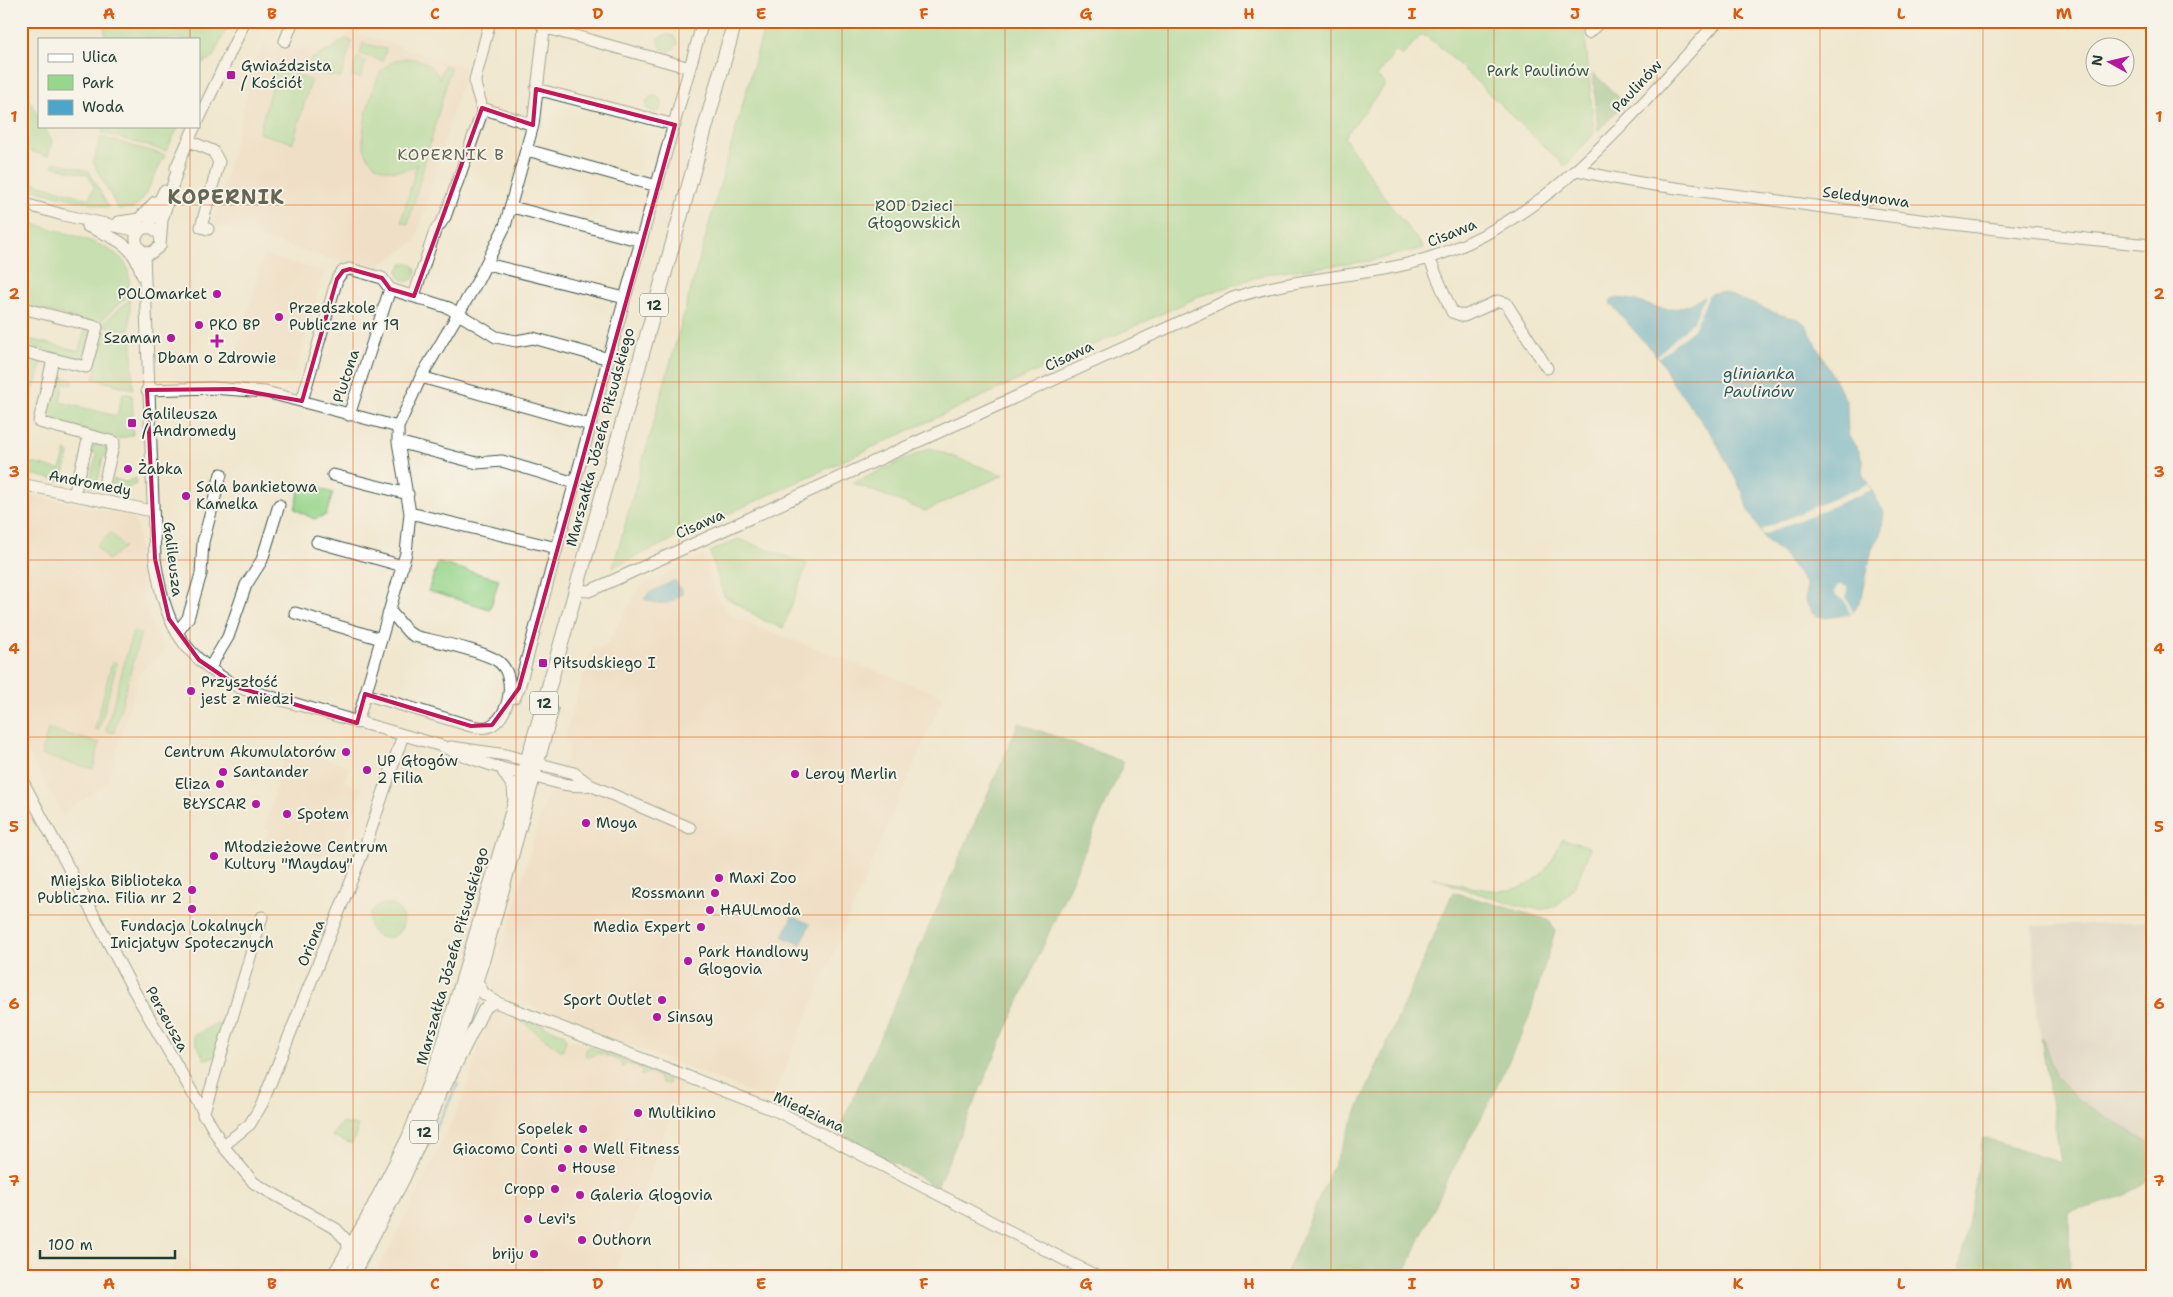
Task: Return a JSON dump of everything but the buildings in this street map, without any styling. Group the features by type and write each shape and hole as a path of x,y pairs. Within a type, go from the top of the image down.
{"main road":[{"name":"Marszałka Józefa Piłsudskiego","path":"334,1276 367,1220 409,1138 442,1051 538,742 575,590 734,21"},
{"name":"Marszałka Józefa Piłsudskiego","path":"352,1276 404,1178 433,1110 476,979 520,801"}],"street":[{"path":"200,116 245,21"},
{"path":"285,41 293,21"},
{"path":"414,296 436,230 445,217 482,108 475,87 490,21"},
{"path":"508,698 514,697 519,688 640,241 703,21"},
{"path":"1588,34 1600,21"},
{"name":"Paulinów","path":"1577,170 1718,21"},
{"path":"357,723 410,536 408,494 398,442 398,426 421,376 487,264 512,207 532,125 544,24 690,68"},
{"path":"536,89 674,125"},
{"path":"482,108 532,125"},
{"path":"180,161 162,220 161,241 150,251 138,248 141,233 180,161 194,128"},
{"path":"189,141 213,151 219,162 201,227 208,229"},
{"path":"527,150 657,186"},
{"name":"Cisawa","path":"575,590 589,591 612,581 1233,298 1266,288 1374,271 1428,258 1461,247 1501,226 1543,199 1577,170"},
{"name":"Seledynowa","path":"1577,170 1642,182 2044,236 2152,245"},
{"path":"83,222 133,221 149,209 168,183"},
{"path":"21,203 83,222 141,233 153,228 160,235"},
{"path":"512,207 640,241"},
{"path":"83,222 128,246 139,262 146,292"},
{"name":"Galileusza","path":"150,251 146,292 155,559 160,593 169,619 177,633 198,660 240,688 442,746 475,749 506,755 574,773 590,785"},
{"name":"Galileusza","path":"147,310 150,251"},
{"path":"1428,258 1452,312 1464,316 1498,301 1506,303 1547,368"},
{"path":"487,264 625,298"},
{"path":"302,401 337,278 343,271 350,269 382,278 390,289 458,313 501,339 516,341 533,338 609,359"},
{"name":"Plutona","path":"349,415 390,289"},
{"path":"21,351 86,367 97,327 26,309"},
{"path":"53,359 38,422 114,442 104,484"},
{"path":"421,376 590,425"},
{"name":"Plutona","path":"148,390 234,389 266,392 349,415 398,426"},
{"path":"74,496 89,436"},
{"path":"398,442 470,462 502,461 574,482"},
{"path":"177,633 188,618 202,574 203,542 222,474"},
{"path":"333,474 408,494"},
{"name":"Andromedy","path":"21,484 152,511"},
{"path":"209,669 228,637 246,585 262,560 279,505"},
{"path":"410,514 556,548"},
{"path":"317,542 403,566"},
{"path":"365,694 471,726 485,728 498,720 508,698 506,669 498,661 485,655 414,636 408,632 390,611"},
{"path":"295,613 381,639"},
{"name":"Oriona","path":"223,1146 250,1124 262,1104 366,844 403,735"},
{"path":"506,755 538,742 544,756 554,768"},
{"name":"Galileusza","path":"442,746 472,761 502,770 575,786 590,785"},
{"path":"502,770 520,801 538,787 551,781"},
{"name":"Perseusza","path":"21,778 203,1115 223,1146 254,1183 336,1229 348,1241 349,1252"},
{"path":"590,785 690,828"},
{"path":"203,1115 262,917"},
{"path":"476,979 484,994 498,1003"},
{"path":"433,1110 484,1009 492,1003 498,1003"},
{"name":"Miedziana","path":"498,1003 792,1118 1096,1276"},
{"path":"336,1229 353,1230 367,1220"}],"highlighted area":[{"path":"536,89 675,125 519,688 492,725 471,726 365,694 357,723 240,688 199,660 169,619 155,559 147,390 234,389 302,401 337,279 343,271 350,269 382,278 390,289 414,296 482,108 533,125"}],"shaded area":[{"path":"352,32 466,67 416,241 371,271 214,224 251,77 264,44 321,52"},
{"name":"Przedszkole Publiczne nr 19","path":"264,255 324,272 294,375 234,362"},
{"path":"21,493 130,516 138,525 140,577 145,603 151,622 165,650 140,672 108,782 62,815 29,754 21,746"},
{"path":"703,556 718,601 734,618 943,696 771,1101 491,990 544,803 555,787 569,745 563,743 591,651 607,645 640,586"},
{"path":"287,747 349,766 344,782 362,787 347,836 343,838 339,852 330,849 319,857 265,843 269,830 265,829"},
{"path":"2152,921 2152,1144 2080,1101 2055,1076 2043,1039 2041,1038 2038,1023 2032,926"},
{"path":"500,1012 682,1083 613,1276 374,1276 402,1225 466,1091 488,1018 494,1013"},
{"path":"179,1254 198,1270 205,1276 168,1276"}],"green space":[{"path":"103,21 230,21 213,57 200,64 200,38 106,38"},
{"name":"ROD Dzieci Głogowskich","path":"766,21 1584,21 1594,134 1565,166 1436,43 1422,34 1402,56 1396,51 1377,76 1386,84 1344,137 1389,204 1424,248 1369,261 1266,274 1200,296 613,567"},
{"path":"666,34 674,36 678,44 670,52 662,49 657,39"},
{"path":"345,39 352,41 341,78 308,69 311,59 334,48"},
{"path":"363,43 386,49 383,61 360,54"},
{"path":"357,58 366,61 361,78 352,76"},
{"path":"405,58 416,59 426,63 440,79 444,65 451,67 408,224 401,222 417,165 400,171 384,169 370,160 363,143 368,106 378,78 383,69 395,61"},
{"path":"276,70 311,80 293,143 259,133"},
{"path":"1593,73 1625,103 1598,131"},
{"path":"21,86 38,115 38,128 45,128 52,141 48,156 21,149"},
{"path":"654,96 660,98 662,104 660,110 654,112 648,110 646,104 648,98"},
{"path":"103,128 178,128 166,151 102,133"},
{"path":"101,137 165,155 143,199 134,208 118,209 93,163"},
{"path":"54,162 89,171 109,208 21,187 21,179 89,199 94,187 88,175 52,166"},
{"path":"29,223 84,239 111,251 127,267 129,295 97,324 28,306 21,265"},
{"path":"403,263 411,263 416,268 414,279 403,281 398,276 398,268"},
{"path":"130,299 130,329 123,330 101,325"},
{"path":"85,328 91,331 83,358 80,360 21,343 21,337 79,351"},
{"path":"101,331 132,337 133,389 93,379 97,365 92,355"},
{"path":"21,359 42,362 23,425 21,425"},
{"path":"54,375 74,380 72,385 64,383 60,402 117,416 123,393 132,395 133,415 128,420 128,426 133,430 133,435 118,439 45,419"},
{"path":"99,443 107,449 106,456 103,456 97,485 111,488 114,479 126,482 136,478 136,484 121,492 82,485 83,482 89,483 97,454 91,452 94,446"},
{"path":"930,448 1003,475 925,511 853,483"},
{"path":"66,450 69,454 62,481 21,472 21,460 60,470"},
{"path":"308,484 333,493 326,515 314,519 295,509 300,487"},
{"path":"111,533 124,547 108,560 96,546"},
{"path":"738,539 807,564 783,628 765,621 724,596 710,552"},
{"path":"438,563 499,579 490,609 428,591"},
{"path":"133,631 141,633 114,733 106,731"},
{"path":"112,662 117,663 99,730 95,729"},
{"path":"1019,723 1124,762 937,1187 838,1132"},
{"path":"48,729 100,743 93,769 41,755"},
{"path":"1562,839 1590,847 1575,885 1553,907 1535,909 1521,906 1488,897 1432,877 1474,888 1492,890 1509,890 1525,886 1539,876 1551,861"},
{"path":"1453,892 1549,920 1555,931 1528,1020 1488,1105 1446,1182 1403,1276 1285,1276"},
{"path":"386,904 398,909 403,921 398,933 386,938 374,933 369,921 374,909"},
{"path":"509,1012 564,1034 566,1040 562,1051"},
{"path":"221,1021 225,1026 215,1057 204,1059 193,1036"},
{"path":"2041,1038 2043,1039 2055,1076 2080,1101 2152,1144 2152,1180 2112,1200 2069,1212 2070,1276 1959,1276 1983,1138 2061,1163"},
{"path":"588,1046 668,1077 669,1084 662,1083 658,1076 649,1072 641,1076 642,1069 625,1063 623,1068 620,1061 598,1053 589,1057 585,1055"},
{"path":"341,1123 359,1126 352,1144 332,1136"}],"water":[{"name":"glinianka Paulinów","path":"1718,292 1781,315 1799,319 1806,325 1847,403 1848,435 1859,451 1863,462 1862,473 1884,512 1881,535 1872,549 1862,597 1852,614 1826,618 1814,615 1805,602 1806,585 1786,557 1765,539 1747,508 1743,493 1714,438 1672,382 1661,361 1610,303 1612,299 1619,298 1670,309 1683,307"},
{"path":"675,580 683,593 678,598 664,604 644,599 649,593"},
{"path":"792,916 810,924 801,944 783,937"}],"pier":[{"path":"1709,294 1694,329 1658,358 1657,356 1694,321 1705,295"},
{"path":"1868,484 1871,490 1763,535 1761,530"},
{"path":"1837,586 1847,587 1848,590 1846,597 1853,613 1851,615 1844,599 1835,593"}],"waterway":[{"path":"362,1276 458,1084"}],"place":[{"name":"Gwiaździsta / Kościół","path":"231,75"},
{"name":"POLOmarket","path":"217,294"},
{"name":"Przedszkole Publiczne nr 19","path":"279,317"},
{"name":"PKO BP","path":"199,325"},
{"name":"Szaman","path":"171,338"},
{"name":"Dbam o Zdrowie","path":"217,341"},
{"name":"Galileusza / Andromedy","path":"132,423"},
{"name":"Żabka","path":"128,469"},
{"name":"Sala bankietowa Kamelka","path":"186,496"},
{"name":"Piłsudskiego I","path":"543,663"},
{"name":"Przyszłość jest z miedzi","path":"191,691"},
{"name":"Centrum Akumulatorów","path":"346,752"},
{"name":"UP Głogów 2 Filia","path":"367,770"},
{"name":"Santander","path":"223,772"},
{"name":"Leroy Merlin","path":"795,774"},
{"name":"Eliza","path":"220,784"},
{"name":"BŁYSCAR","path":"256,804"},
{"name":"Społem","path":"287,814"},
{"name":"Moya","path":"586,823"},
{"name":"Młodzieżowe Centrum Kultury \"Mayday\"","path":"214,856"},
{"name":"Maxi Zoo","path":"719,878"},
{"name":"Miejska Biblioteka Publiczna. Filia nr 2","path":"192,890"},
{"name":"Rossmann","path":"715,893"},
{"name":"Fundacja Lokalnych Inicjatyw Społecznych","path":"192,909"},
{"name":"HAULmoda","path":"710,910"},
{"name":"Media Expert","path":"701,927"},
{"name":"Park Handlowy Glogovia","path":"688,961"},
{"name":"Sport Outlet","path":"662,1000"},
{"name":"Sinsay","path":"657,1017"},
{"name":"Multikino","path":"638,1113"},
{"name":"Sopelek","path":"583,1129"},
{"name":"Giacomo Conti","path":"568,1149"},
{"name":"Well Fitness","path":"583,1149"},
{"name":"House","path":"562,1168"},
{"name":"Cropp","path":"555,1189"},
{"name":"Galeria Glogovia","path":"580,1195"},
{"name":"Levi's","path":"528,1219"},
{"name":"Outhorn","path":"582,1240"},
{"name":"briju","path":"534,1254"}],"district":[{"name":"KOPERNIK B","path":"451,154"},
{"name":"KOPERNIK","path":"226,197"}],"park label":[{"name":"Park Paulinów","path":"1538,71"}]}
